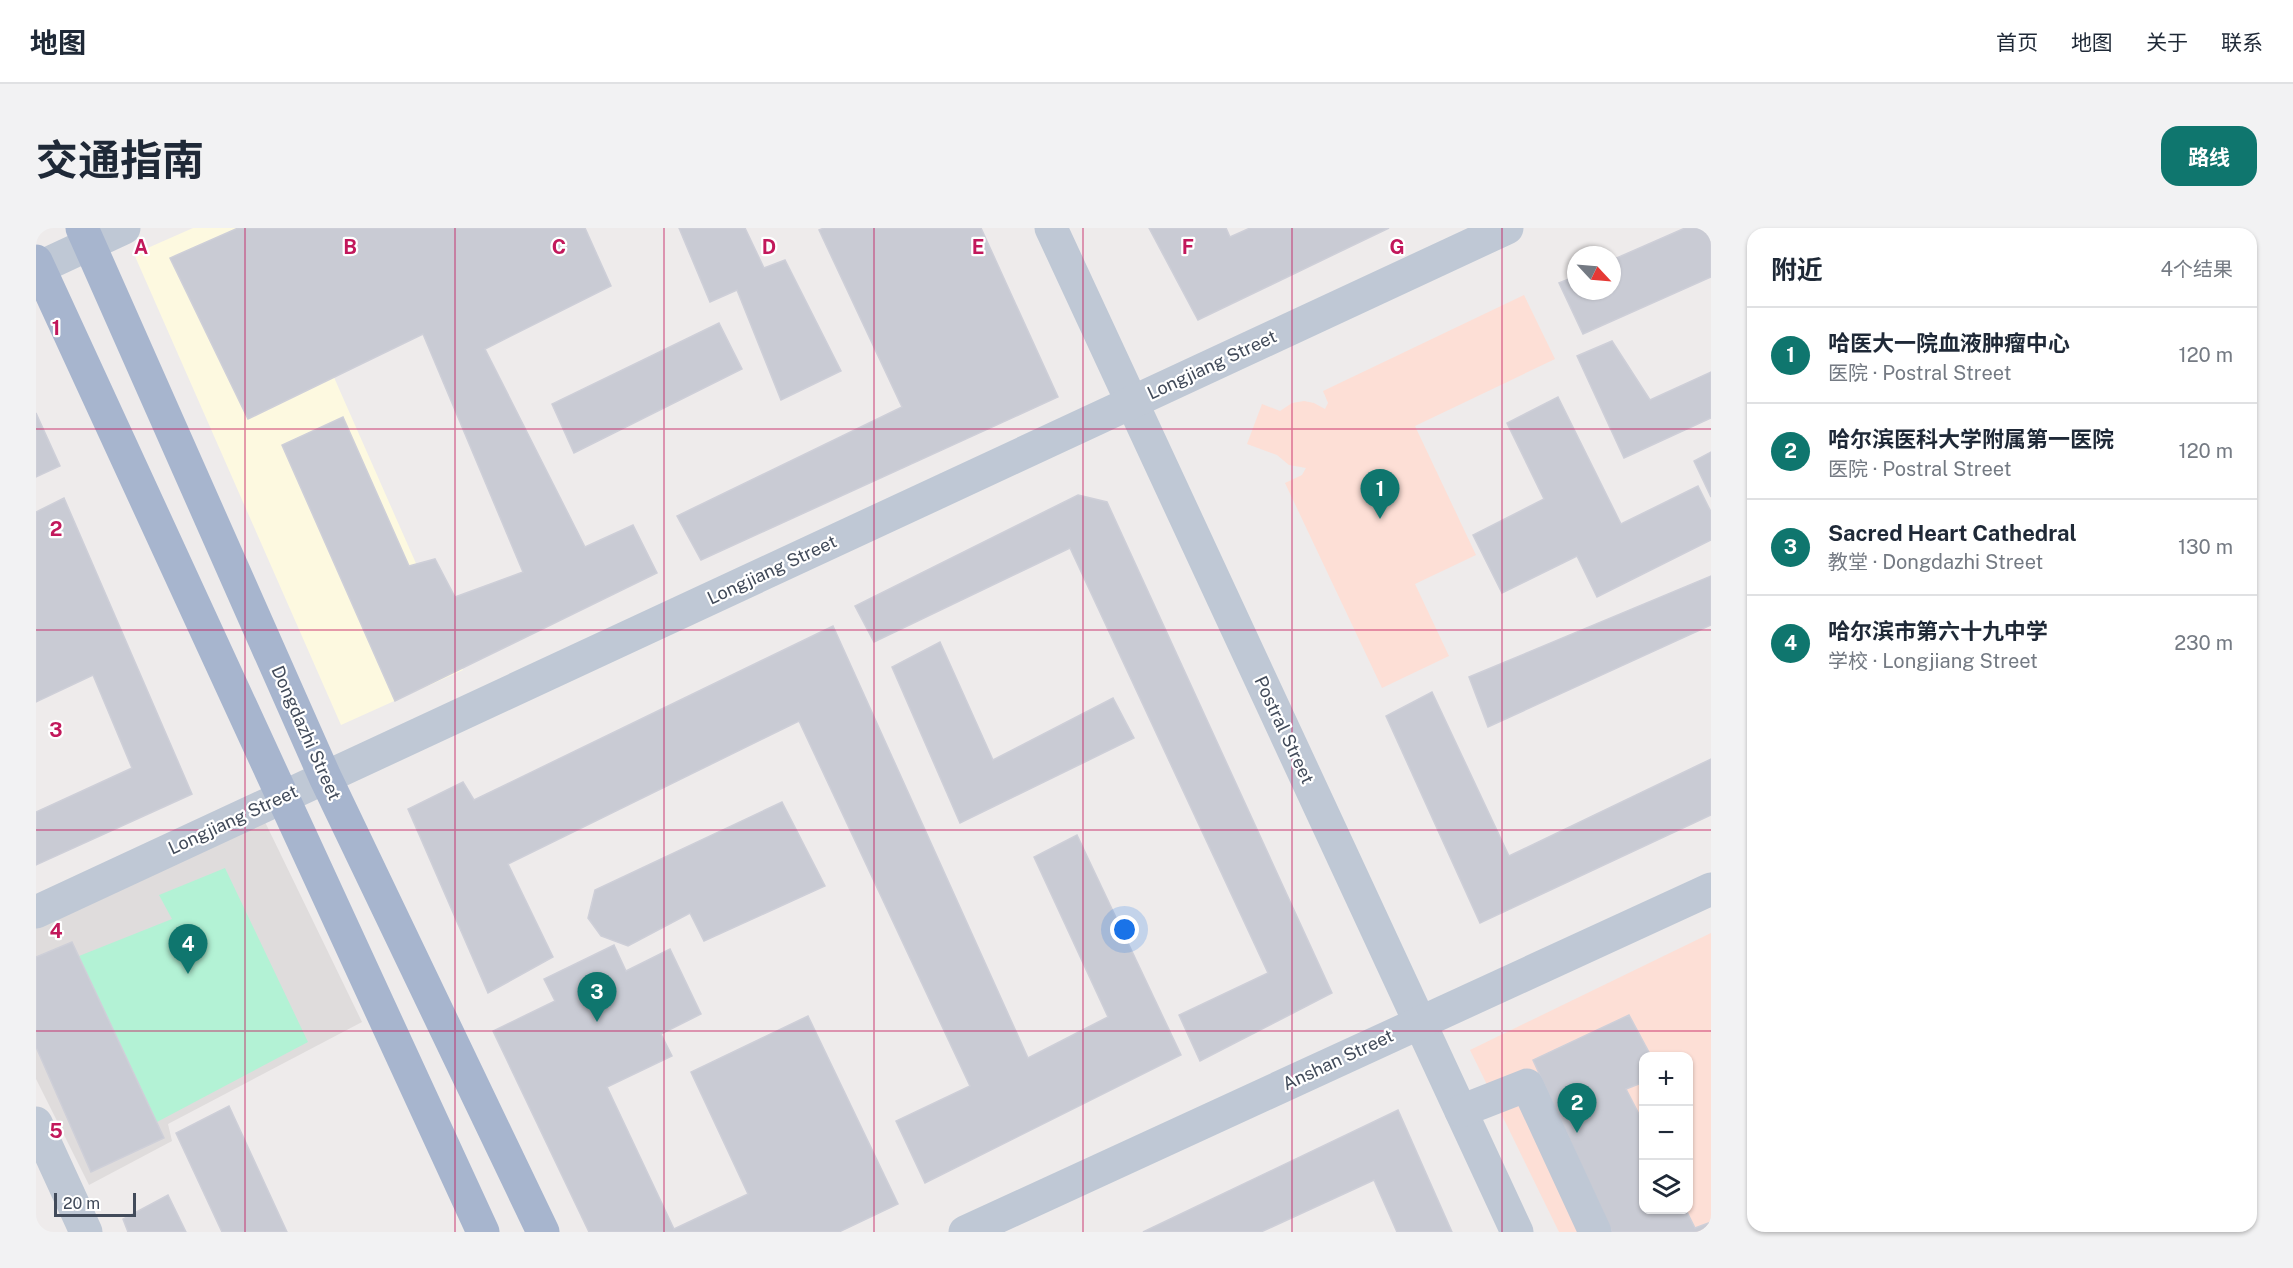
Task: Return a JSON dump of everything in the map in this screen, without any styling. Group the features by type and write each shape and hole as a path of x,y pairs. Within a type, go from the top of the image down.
{"main road":[{"name":"Dongdazhi Street","path":"86,236 325,777 543,1232"},
{"path":"37,266 483,1232"}],"street":[{"path":"37,266 86,236 124,228"},
{"name":"Postral Street","path":"1051,228 1517,1232"},
{"name":"Longjiang Street","path":"36,912 1507,228"},
{"name":"Anshan Street","path":"965,1232 1711,889"},
{"path":"1461,1111 1527,1085 1594,1232"},
{"path":"36,1123 86,1232"}],"shaded area":[{"path":"193,228 467,228 325,357 463,670 341,725 134,254"},
{"path":"1524,295 1555,359 1415,426 1476,555 1415,584 1449,656 1382,688 1285,483 1302,475 1306,468 1289,465 1277,455 1247,444 1262,404 1280,411 1292,403 1304,401 1325,409 1328,403 1323,391"},
{"path":"265,822 362,1022 168,1124 172,1141 89,1185 36,1079 36,927"},
{"path":"1711,933 1711,1232 1559,1232 1470,1050"}],"green space":[{"path":"225,868 308,1042 157,1122 79,956 172,919 159,895"}],"building":[{"path":"238,228 585,228 611,286 485,349 585,547 633,525 657,573 395,701 282,445 343,417 409,566 435,559 455,597 523,572 423,334 248,419 170,258"},
{"path":"679,228 745,228 764,268 785,260 841,371 781,400 737,290 710,302"},
{"path":"824,228 981,228 1058,397 701,560 677,516 902,407 819,230"},
{"path":"1149,228 1226,228 1230,237 1250,228 1389,228 1198,320"},
{"path":"1685,228 1711,228 1711,277 1583,334 1567,300 1621,300 1621,256"},
{"path":"1567,280 1567,300 1559,283"},
{"path":"719,323 742,369 574,453 552,404"},
{"path":"1612,341 1650,400 1711,372 1711,418 1624,458 1577,356"},
{"path":"1558,397 1621,524 1698,486 1711,512 1711,540 1597,597 1577,556 1502,593 1473,535 1544,499 1507,423"},
{"path":"36,413 60,466 36,477"},
{"path":"1711,452 1711,497 1694,461"},
{"path":"1078,495 1107,502 1332,993 1200,1061 1179,1015 1268,973 1070,548 874,642 855,606"},
{"path":"64,498 192,794 36,865 36,812 132,768 93,675 36,702 36,512"},
{"path":"1711,576 1711,625 1488,727 1469,677"},
{"path":"833,626 1028,1058 1108,1017 1034,857 1077,835 1181,1055 925,1183 896,1121 970,1086 799,721 508,864 553,957 488,993 408,809 463,782 474,800"},
{"path":"940,642 993,760 1113,698 1134,738 960,823 892,667"},
{"path":"1432,692 1509,856 1711,759 1711,815 1480,923 1386,716"},
{"path":"782,802 825,886 704,941 690,913 628,946 601,936 588,918 595,890"},
{"path":"72,942 164,1138 91,1172 36,1047 36,957"},
{"path":"614,945 626,971 670,949 701,1014 661,1034 672,1056 607,1087 674,1229 748,1194 691,1072 808,1016 898,1204 839,1232 589,1232 493,1031 555,1001 544,979"},
{"path":"1629,1015 1649,1052 1639,1052 1639,1084 1626,1089 1639,1114 1639,1214 1688,1214 1695,1228 1711,1222 1711,1232 1612,1232 1533,1060"},
{"path":"229,1106 287,1232 222,1232 176,1133"},
{"path":"1398,1110 1452,1232 1397,1232 1374,1180 1261,1232 1143,1232"},
{"path":"168,1195 186,1232 128,1232 123,1219"}],"place":[{"name":"哈医大一院血液肿瘤中心","path":"1380,519"},
{"name":"哈尔滨市第六十九中学","path":"188,974"},
{"name":"Sacred Heart Cathedral","path":"597,1022"},
{"name":"哈尔滨医科大学附属第一医院","path":"1577,1133"}]}
